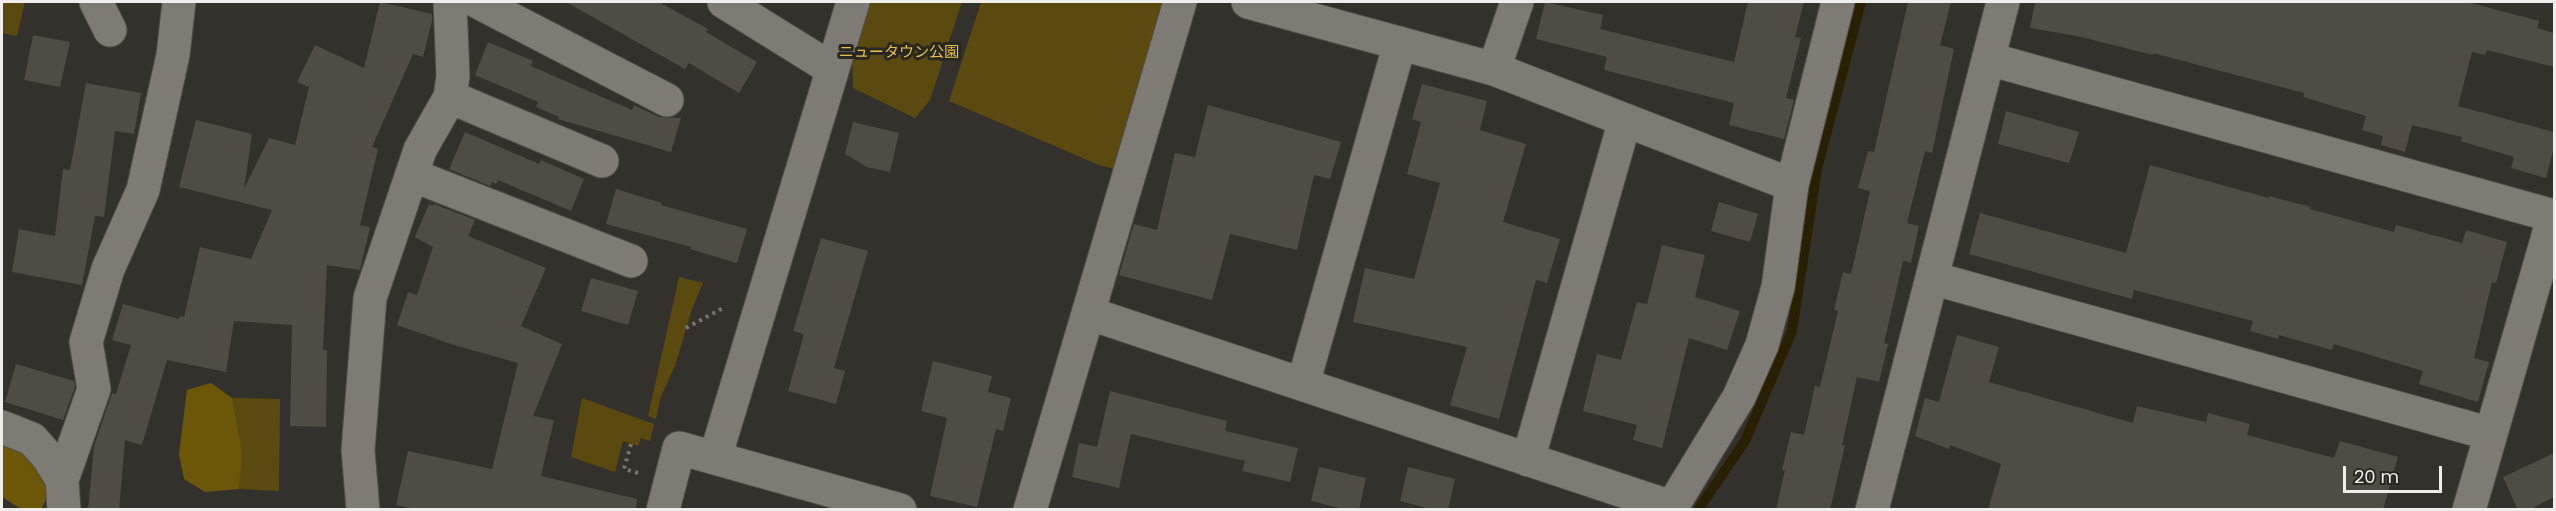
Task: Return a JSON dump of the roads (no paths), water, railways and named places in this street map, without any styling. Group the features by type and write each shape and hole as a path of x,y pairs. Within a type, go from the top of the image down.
{"street":[{"path":"63,495 94,389 86,342 108,269 143,190 173,55 179,2"},
{"path":"363,510 358,450 370,298 420,150 450,97 453,76 450,2"},
{"path":"478,2 667,100"},
{"path":"724,2 832,69"},
{"path":"716,458 853,2"},
{"path":"1030,510 1180,2"},
{"path":"1248,2 1494,69 1792,185"},
{"path":"1494,69 1517,2"},
{"path":"1088,313 1670,508 1739,397 1762,345 1778,287 1792,185 1838,2"},
{"path":"1872,510 2003,2"},
{"path":"1303,384 1400,43"},
{"path":"1989,58 2554,216 2469,510"},
{"path":"450,97 602,161"},
{"path":"1528,460 1625,120"},
{"path":"412,176 631,261"},
{"path":"1932,278 2491,434"},
{"path":"2,427 32,439 48,457 63,495"},
{"path":"663,510 679,448 716,458 845,502 900,510"}],"waterway":[{"path":"1698,510 1745,441 1792,331 1817,169 1861,2"}],"park label":[{"name":"ニュータウン公園","path":"899,53"}]}
